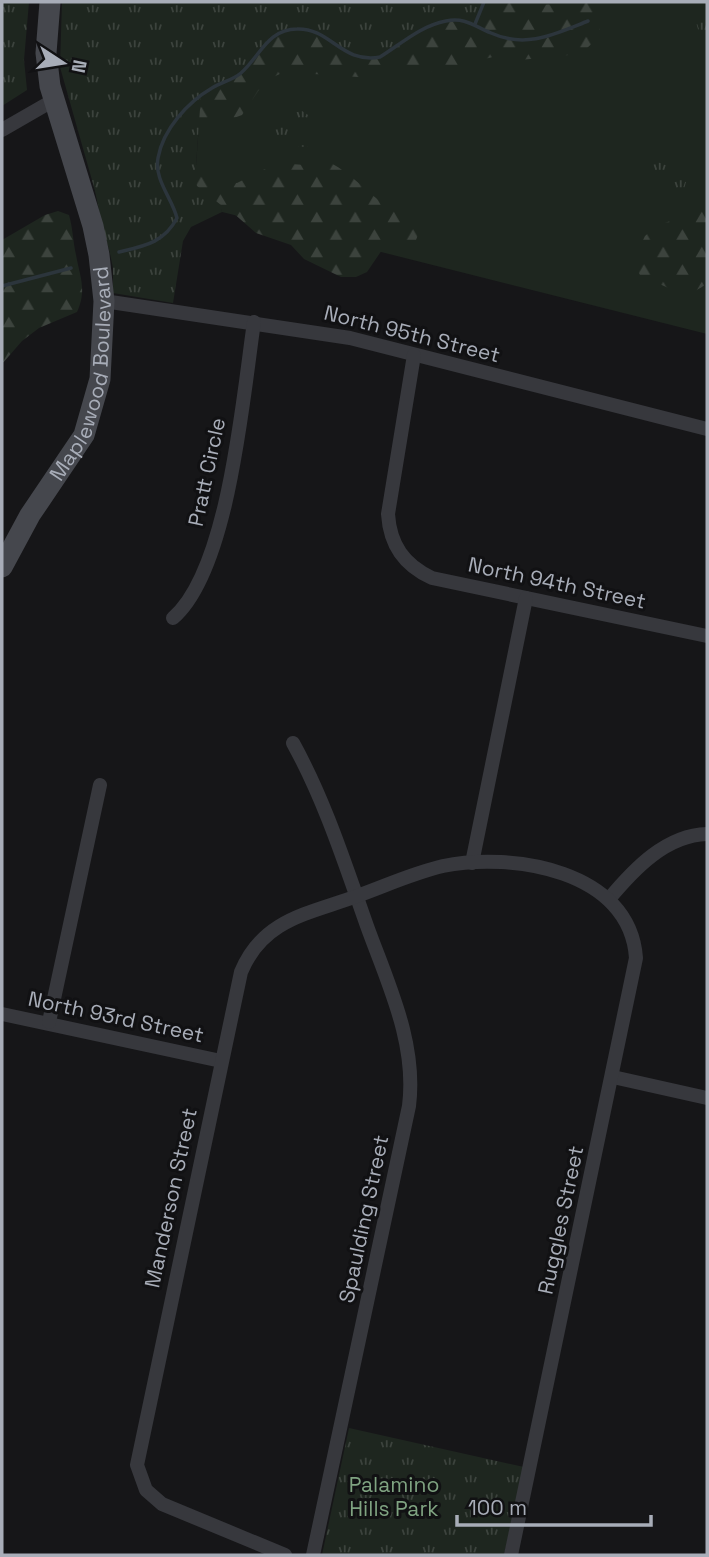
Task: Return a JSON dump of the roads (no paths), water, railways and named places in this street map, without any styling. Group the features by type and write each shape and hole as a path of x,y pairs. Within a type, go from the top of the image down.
{"street":[{"name":"Maplewood Boulevard","path":"2,567 30,514 80,443 90,423 100,379 104,301 93,226 54,100 46,53 50,2"},
{"path":"2,130 54,100"},
{"name":"North 95th Street","path":"104,301 350,338 707,429"},
{"name":"Pratt Circle","path":"173,618 188,606 196,592 219,525 231,468 254,322"},
{"name":"North 94th Street","path":"414,355 388,514 392,538 403,558 432,578 707,636"},
{"path":"471,863 526,598"},
{"name":"Spaulding Street","path":"293,743 324,807 405,1033 412,1088 313,1555"},
{"path":"49,1023 100,785"},
{"path":"357,896 432,869 471,863 507,863 563,874 595,887 609,899 655,853 685,838 707,834"},
{"name":"Manderson Street","path":"285,1555 162,1504 146,1490 140,1478 138,1454 241,972 255,945 266,933 282,923 357,896"},
{"name":"Ruggles Street","path":"511,1555 614,1077 636,958 628,925 609,899"},
{"name":"North 93rd Street","path":"2,1014 221,1061"},
{"path":"614,1077 707,1098"}],"waterway":[{"path":"475,24 484,2"},
{"path":"119,252 160,238 177,218 157,166 165,137 178,117 203,94 241,73 279,33 287,30 309,30 346,51 367,58 380,57 419,31 446,21 464,21 504,38 516,40 540,38 588,21"},
{"path":"2,286 71,268"}],"park label":[{"name":"Palamino Hills Park","path":"394,1497"}]}
